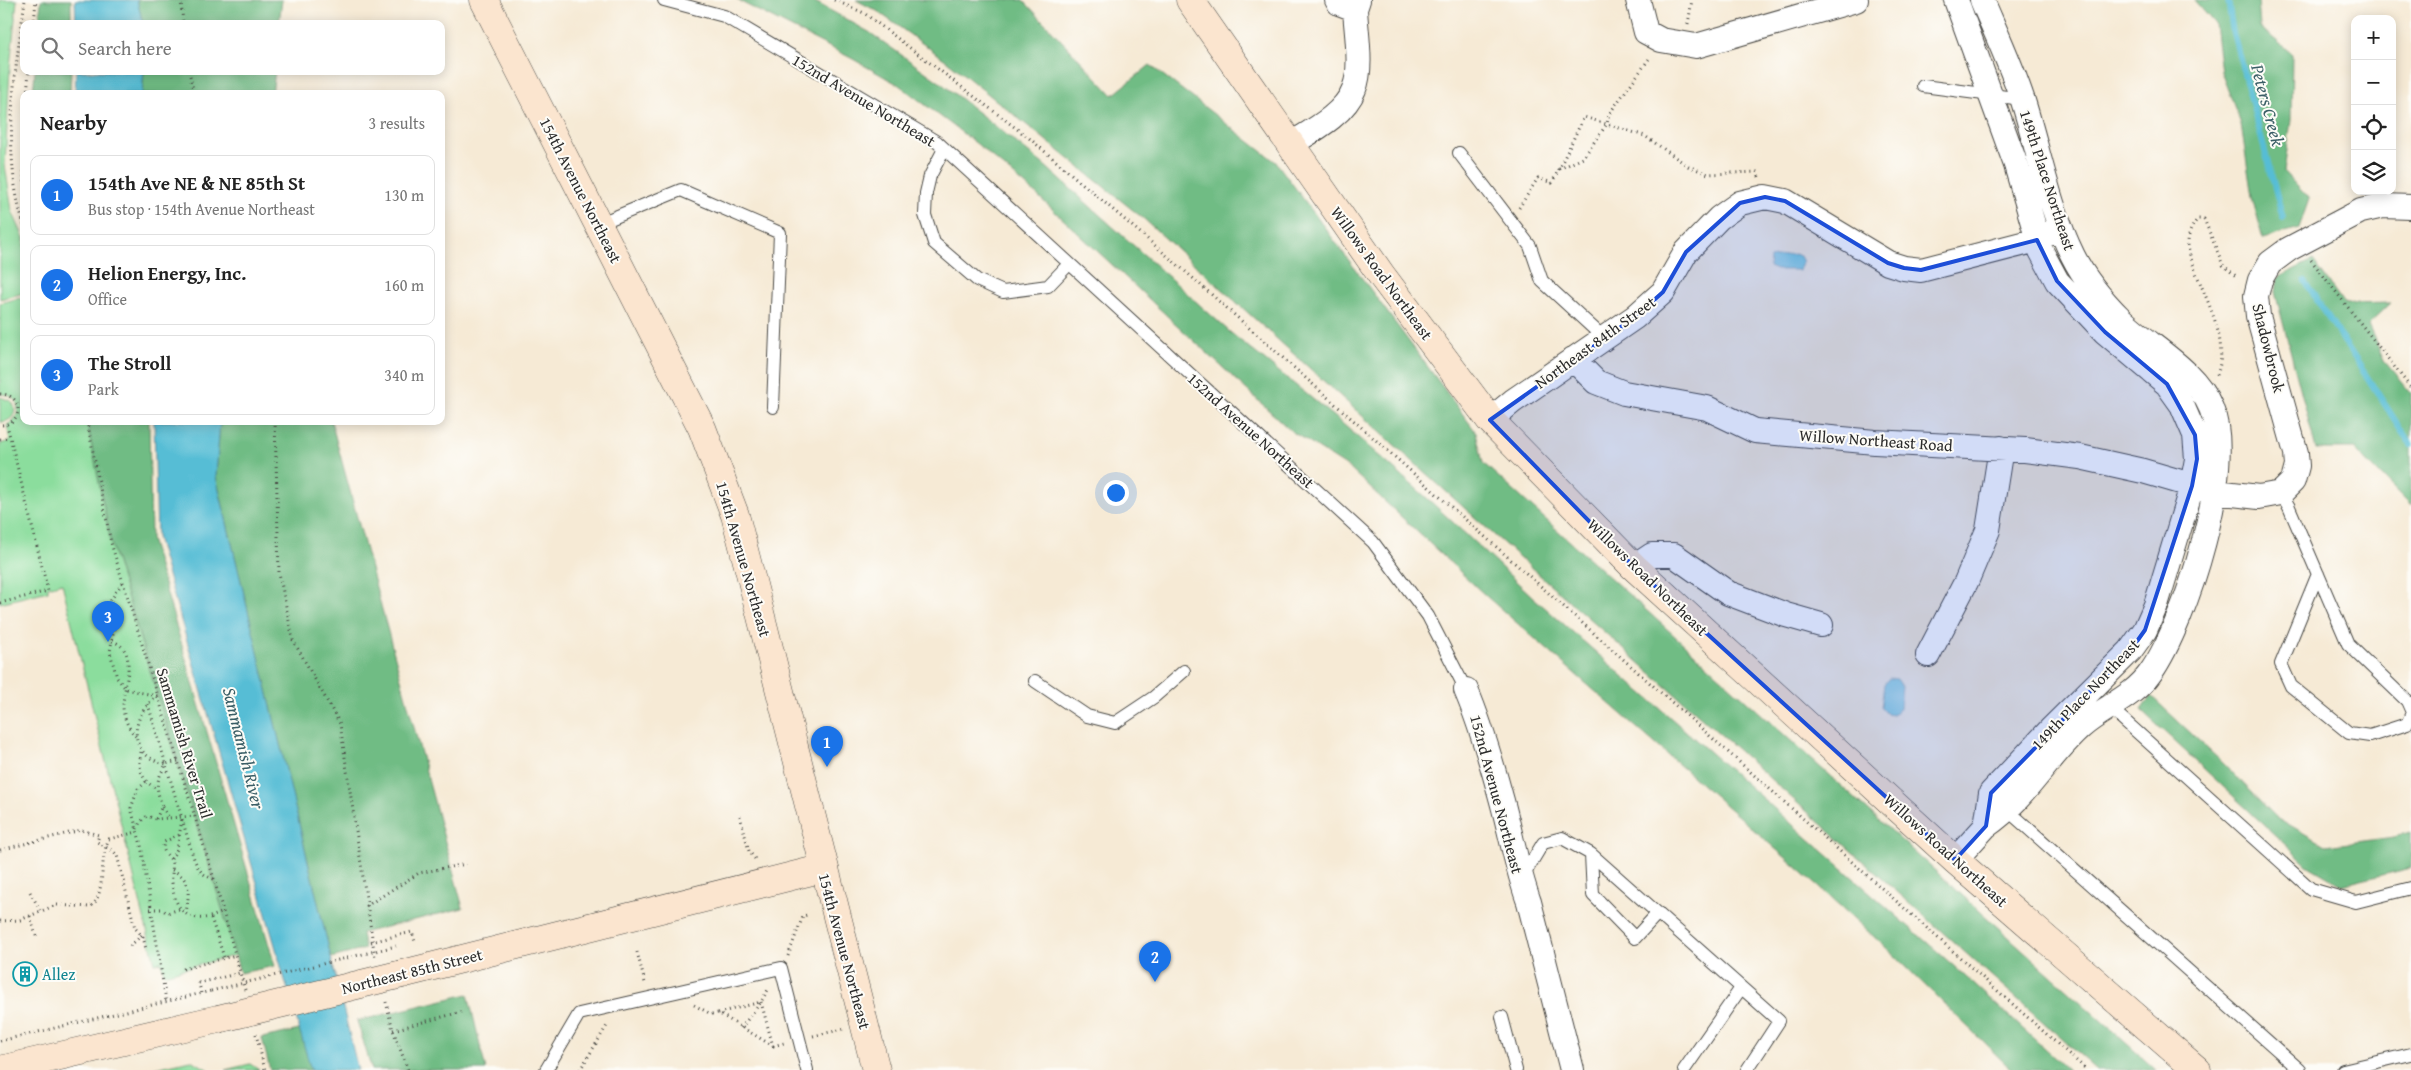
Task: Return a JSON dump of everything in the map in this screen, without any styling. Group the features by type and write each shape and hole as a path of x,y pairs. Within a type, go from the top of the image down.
{"street":[{"name":"154th Avenue Northeast","path":"484,0 702,428 720,472 735,515 876,1070"},
{"name":"Willows Road Northeast","path":"1190,0 1382,276 1490,420 1634,567 1955,860 2197,1070"},
{"path":"1638,0 1646,32 1661,40 1696,46 1856,0"},
{"name":"149th Place Northeast","path":"1956,0 2016,165 2037,240 2057,282 2105,332 2167,384 2182,405 2195,435 2198,459 2192,486 2156,605 2145,630 2130,651 2052,728 1991,793"},
{"name":"149th Place Northeast","path":"1955,860 1986,826 2008,811 2082,726 2130,695 2150,674 2166,648 2183,607 2207,530 2215,492 2218,440 2212,410 2198,385 2122,319 2090,285 2074,257 2060,227 2022,98 1982,0"},
{"path":"1291,144 1339,109 1354,90 1358,73 1350,3"},
{"name":"Northeast 84th Street","path":"1490,420 1513,401 1635,317 1663,292 1686,252 1719,218 1740,202 1765,197 1785,201 1888,264 1920,270 2037,240 2060,227"},
{"name":"Shadowbrook","path":"2281,493 2293,481 2297,466 2296,453 2258,316 2256,296 2260,280 2270,264 2289,249 2362,211 2383,206 2411,207"},
{"name":"Willow Northeast Road","path":"1573,359 1596,382 1624,393 1707,408 1755,431 1875,442 2001,448 2080,458 2143,471 2192,486"},
{"path":"1928,655 1966,582 1988,530 2001,448"},
{"path":"2192,486 2215,492 2259,497 2281,493"},
{"path":"1634,567 1652,555 1674,555 1728,593 1786,615 1821,625"},
{"name":"152nd Avenue Northeast","path":"1466,690 1475,711 1502,800 1521,880 1572,1070"},
{"path":"1986,826 1991,793"},
{"name":"Northeast 85th Street","path":"0,1070 402,974 824,868"}],"lane":[{"name":"152nd Avenue Northeast","path":"664,0 724,16 937,142 1372,542 1428,616 1466,690"},
{"path":"1923,86 2022,98"},
{"path":"944,149 930,176 926,193 925,215 934,243 977,280 1003,292 1048,286 1069,264"},
{"path":"1459,153 1530,246 1542,280 1604,338"},
{"path":"598,224 681,190 780,233 773,407"},
{"path":"2281,493 2289,507 2348,644 2407,701 2411,710"},
{"path":"2318,574 2281,664 2291,686 2349,733 2370,736 2407,724 2411,715"},
{"path":"1035,681 1087,716 1115,722 1154,697 1184,671"},
{"path":"2092,690 2311,889 2356,902 2411,888"},
{"path":"1991,793 2008,811 2300,1070"},
{"path":"1521,880 1543,842 1562,838 1591,854 1779,1021 1747,1070"},
{"path":"1591,854 1593,895 1635,938 1658,913"},
{"path":"546,1070 579,1014 781,968 808,1070"},
{"path":"1684,1070 1741,988"},
{"path":"1502,1017 1516,1070"},
{"path":"2343,1070 2411,1054"}],"path":[{"path":"23,20 25,0"},
{"path":"34,20 36,0"},
{"path":"181,0 183,20"},
{"path":"834,0 864,13 1029,138 1186,272 2087,1070"},
{"path":"20,51 12,132 12,171 20,212"},
{"path":"1559,169 1584,158 1607,124 1609,114 1650,57"},
{"path":"27,90 29,75"},
{"path":"190,75 193,90"},
{"path":"1527,199 1538,178 1552,183 1584,117 1645,136 1688,166 1708,174 1757,172 1765,197"},
{"path":"2198,385 2218,374 2222,355 2212,315 2188,250 2192,225 2198,219 2204,219 2209,226 2223,265 2241,280"},
{"path":"2310,258 2411,388"},
{"path":"0,394 7,394 14,398 18,406 18,414 14,421 7,425 0,425"},
{"path":"0,603 48,591 7,425"},
{"name":"Sammamish River Trail","path":"88,425 104,518 214,879 247,999"},
{"path":"275,425 279,574 293,640 340,724 375,959"},
{"path":"0,439 10,438"},
{"path":"123,583 111,600 114,628 110,652 117,678 126,689 157,696"},
{"path":"112,641 118,643 127,659 129,673 123,707 129,729 137,738 141,752 139,763 146,782 155,788 162,806 170,819"},
{"path":"137,738 141,715 147,704 157,696"},
{"path":"147,704 198,870 204,876 214,879"},
{"path":"141,752 154,762 166,764 178,761"},
{"path":"155,788 166,764"},
{"path":"146,782 138,789 131,808 137,830 166,1002"},
{"path":"156,819 162,806"},
{"path":"0,921 20,920 40,910 66,904 90,907 100,897 102,851 109,839 137,830 143,818 147,816 156,819 170,819 195,816"},
{"path":"740,816 749,851 755,858"},
{"path":"171,859 177,848 182,818"},
{"path":"0,850 81,830 99,835 97,842 117,855 135,928 142,935 146,949"},
{"path":"179,835 164,842 164,850 171,859 174,893 180,909 200,920 211,918 223,912"},
{"path":"366,906 419,873 466,864"},
{"path":"172,870 185,878 188,884 186,913"},
{"path":"30,892 40,910"},
{"path":"150,908 162,909 167,913 180,909"},
{"path":"786,961 803,914"},
{"path":"30,916 37,939"},
{"path":"211,918 224,957"},
{"path":"371,942 412,932 415,942"},
{"path":"130,946 142,935"},
{"path":"0,1041 396,946"},
{"path":"637,952 646,989"},
{"path":"183,968 236,955"},
{"path":"201,993 199,983 240,973"},
{"path":"741,1028 761,1002 771,985"},
{"path":"384,995 393,1030 408,1070"},
{"path":"685,1006 693,1004 710,1014 761,1002"},
{"path":"718,1013 773,1046 761,1002"},
{"path":"393,1030 461,1012"},
{"path":"580,1070 609,1024 617,1022"},
{"path":"254,1026 265,1070"},
{"path":"812,1036 843,1029"}],"highlighted area":[{"path":"1765,197 1785,201 1888,263 1904,268 1921,270 2037,240 2057,281 2105,332 2167,384 2195,435 2197,459 2192,486 2145,630 2130,651 1991,793 1986,826 1955,860 1634,567 1490,420 1635,317 1663,292 1686,252 1740,203"}],"green space":[{"path":"0,0 17,0 10,67 5,165 12,211 20,229 20,294 0,299"},
{"path":"41,0 71,0 71,20 39,20"},
{"path":"137,0 282,0 280,20 142,20"},
{"path":"737,0 811,0 819,4 869,32 941,83 1043,164 1231,333 1335,417 1428,499 1534,598 1955,967 2068,1070 2012,1070 1894,955 1818,886 1486,596 1349,468 1291,431 1037,195 977,144 899,85 851,58"},
{"path":"856,0 1023,0 1113,95 1150,65 1276,162 1476,432 1483,463 2156,1070 2097,1070 1502,542 1144,219 947,61 877,11"},
{"path":"2194,0 2258,0 2260,27 2292,54 2291,120 2284,172 2309,199 2299,228 2263,239 2252,197 2241,124 2221,72 2215,24"},
{"path":"35,75 71,75 70,90 33,90"},
{"path":"144,75 274,75 273,90 142,90"},
{"path":"2313,260 2344,304 2391,303 2368,325 2385,362 2411,393 2411,506 2355,449 2316,449 2275,292 2277,278"},
{"path":"20,298 20,425 88,425 111,543 236,955 164,974 161,962 155,963 62,583 48,587 48,591 0,603 0,444 10,441 7,425 16,416 18,406 12,398 0,394 0,303"},
{"path":"0,397 11,401 14,408 13,415 5,422 0,422"},
{"path":"88,425 149,425 151,539 275,966 240,973 214,879 111,543"},
{"path":"220,425 332,425 463,908 362,933 365,949 331,958 216,477"},
{"path":"2151,696 2225,765 2276,817 2326,846 2394,837 2411,832 2411,868 2341,885 2307,865 2141,710"},
{"path":"468,994 486,1070 372,1070 357,1021"},
{"path":"304,1029 314,1070 270,1070 262,1038"},
{"path":"191,1060 209,1070 147,1070"},
{"path":"250,1064 259,1070 225,1070"}],"water":[{"path":"75,0 137,0 142,20 76,20"},
{"path":"76,75 144,75 142,90 75,90"},
{"path":"1794,254 1800,256 1803,262 1799,270 1776,270 1769,267 1770,258"},
{"name":"Sammamish River","path":"154,425 220,425 216,477 358,1070 311,1070 157,537"},
{"path":"1889,678 1897,679 1902,686 1900,709 1891,715 1887,714 1881,707 1884,684"}],"waterway":[{"name":"Peters Creek","path":"2228,0 2233,33 2283,218"},
{"name":"Peters Creek","path":"2305,281 2411,445"}],"place":[{"name":"The Stroll","path":"108,642"},
{"name":"154th Ave NE & NE 85th St","path":"827,767"},
{"name":"Allez","path":"25,974"},
{"name":"Helion Energy, Inc.","path":"1155,982"}]}
